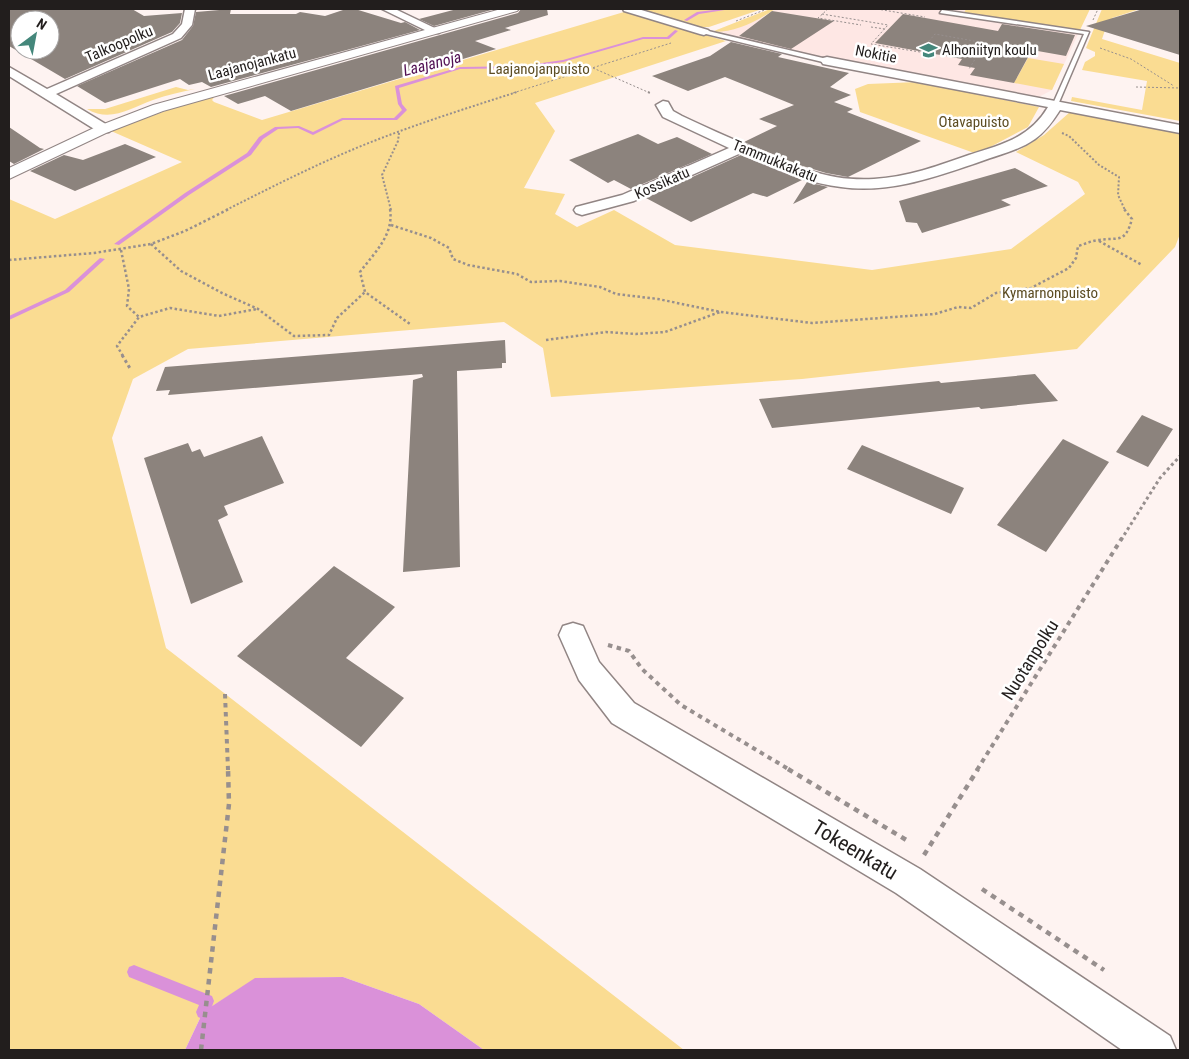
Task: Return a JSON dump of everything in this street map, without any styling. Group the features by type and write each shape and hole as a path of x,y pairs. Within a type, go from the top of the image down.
{"street":[{"name":"Talkoopolku","path":"45,94 177,36 187,25 190,9"},
{"path":"387,9 435,30"},
{"name":"Laajanojankatu","path":"9,174 104,130 182,100 513,9"},
{"name":"Nokitie","path":"628,9 704,32"},
{"name":"Nokitie","path":"826,61 1180,129"},
{"path":"9,71 104,130"},
{"name":"Tammukkakatu","path":"663,105 668,114 740,148 809,177 844,184 883,183 916,178 1011,147 1035,133 1044,124 1055,106"},
{"name":"Kossikatu","path":"582,210 628,198 740,148"},
{"name":"Tokeenkatu","path":"573,635 589,671 623,713 908,881 1156,1050"}],"lane":[{"path":"942,12 1087,33 1055,106"},
{"name":"Nokitie","path":"704,32 826,61"}],"path":[{"path":"9,260 121,250 150,244 185,231 295,175 342,154 470,107 704,32 767,9"},
{"path":"828,9 818,18 861,25"},
{"path":"822,14 888,26 871,44 920,52 935,34 986,43 968,70"},
{"path":"871,27 885,29"},
{"path":"1082,42 1131,59 1180,88"},
{"path":"592,68 652,94 663,105"},
{"path":"1136,87 1174,86"},
{"path":"391,225 431,238 449,248 453,259 468,265 517,274 531,282 560,281 600,287 616,294 658,299 721,312 812,323 935,314 958,307 971,308 996,293 1031,288 1069,268 1076,258 1078,246 1098,240 1120,239 1128,233 1132,218 1123,207 1117,193 1118,177 1099,165 1069,136 1044,124"},
{"path":"400,132 398,141 382,174 388,195 391,225 383,240 360,272 365,292 410,324"},
{"path":"1098,240 1142,265"},
{"path":"150,244 181,271 222,293 258,309 294,336 329,335 336,318 365,292"},
{"path":"121,250 129,289 127,306 140,317"},
{"path":"131,370 117,346 140,317 170,308 219,316 258,309"},
{"path":"546,340 606,332 636,334 665,332 721,312"},
{"name":"Nuotanpolku","path":"908,881 1160,478 1180,456"},
{"path":"201,1050 229,804 225,694"}],"shaded area":[{"name":"Alhoniityn koulu","path":"775,9 966,9 965,13 1080,30 1052,90 1035,99 810,55 713,32 766,16"},
{"path":"343,977 419,1004 484,1050 185,1050 203,1012 255,978"}],"green space":[{"path":"640,9 762,9 709,27 697,27"},
{"path":"770,9 775,9 746,25 729,31 713,32 714,31"},
{"path":"966,9 1090,9 1080,30 964,13"},
{"path":"1102,9 1140,9 1112,18 1152,31 1108,21 1102,39 1180,63 1180,121 1071,101 1072,97 1142,110 1147,81 1082,70 1085,62 1095,56 1095,52 1086,48"},
{"path":"624,12 726,41 535,103 555,131 524,188 565,194 555,214 577,227 614,210 675,245 872,270 1011,249 1085,194 1078,182 1016,152 1044,135 1070,112 1180,133 1180,234 1175,247 1077,349 802,379 551,397 543,348 504,322 188,349 133,379 112,438 166,648 684,1050 484,1050 419,1004 343,977 255,979 203,1012 185,1050 9,1050 9,199 55,219 182,162 111,131 168,110 215,96 212,100 214,102 262,120"},
{"path":"1028,58 1064,64 1052,90 1014,83"},
{"name":"Otavapuisto","path":"918,82 1039,107 1028,127 977,154 860,112 855,89 868,84"},
{"path":"176,87 188,90 195,89 153,100 120,113 104,115 87,109 105,109"}],"building":[{"path":"9,9 132,9 144,16 182,13 180,23 172,32 65,79 33,60 60,60 60,10 10,10 10,47"},
{"path":"231,9 230,14 296,14 300,12 325,16 346,9 355,9 401,23 405,22 420,30 211,87 202,82 189,85 180,79 105,103 77,86 182,40 193,26 196,12"},
{"path":"457,9 495,9 434,26 419,19"},
{"path":"521,9 547,9 548,15 505,28 511,30 475,41 496,49 291,111 265,96 238,104 224,96 518,13"},
{"path":"1143,9 1180,9 1180,55 1086,26"},
{"path":"772,11 834,21 791,49 739,36"},
{"path":"903,14 998,31 1002,24 1075,35 1066,56 1032,50 1014,83 970,75 975,68 958,65 962,59 875,43"},
{"path":"731,42 782,54 778,57 849,73 830,87 851,95 834,102 853,109 847,112 921,141 848,177 826,173 796,164 744,142 777,126 759,119 794,105 725,77 688,91 652,76 710,56"},
{"path":"9,127 44,149 14,164 9,161"},
{"path":"638,134 658,144 677,137 712,154 631,189 614,180 608,183 569,160"},
{"path":"125,144 156,157 75,191 30,171 64,155 83,160"},
{"path":"741,155 802,180 767,197 753,193 691,222 646,198"},
{"path":"1015,168 1048,186 1001,200 1011,205 922,233 917,223 906,222 899,201"},
{"path":"807,182 828,187 793,204"},
{"path":"505,340 506,363 502,363 502,368 457,371 460,567 403,572 413,380 423,377 422,374 168,395 170,390 156,391 165,367"},
{"path":"1035,374 1058,401 772,428 759,399 939,381 941,383"},
{"path":"1142,415 1173,429 1148,467 1116,452"},
{"path":"262,436 284,483 224,506 228,515 218,520 243,582 191,604 144,458 188,443 192,452 200,449 204,457"},
{"path":"1063,439 1109,462 1046,552 997,525"},
{"path":"862,445 964,488 951,514 847,469"},
{"path":"334,566 395,607 346,658 404,698 361,747 237,656"}],"waterway":[{"name":"Laajanoja","path":"686,20 698,13 729,9"},
{"name":"Laajanoja","path":"117,244 187,194 249,154 261,138 277,128 299,127 313,134 342,119 395,119 405,110 400,104 397,87 460,68 521,67 563,61 643,38 668,38 676,31"},
{"name":"Laajanoja","path":"9,318 67,291 102,259"},
{"path":"134,972 207,1001 203,1012"}],"place":[{"name":"Alhoniityn koulu","path":"928,50"}],"park label":[{"name":"Laajanojanpuisto","path":"539,69"},
{"name":"Kymarnonpuisto","path":"1050,293"}]}
